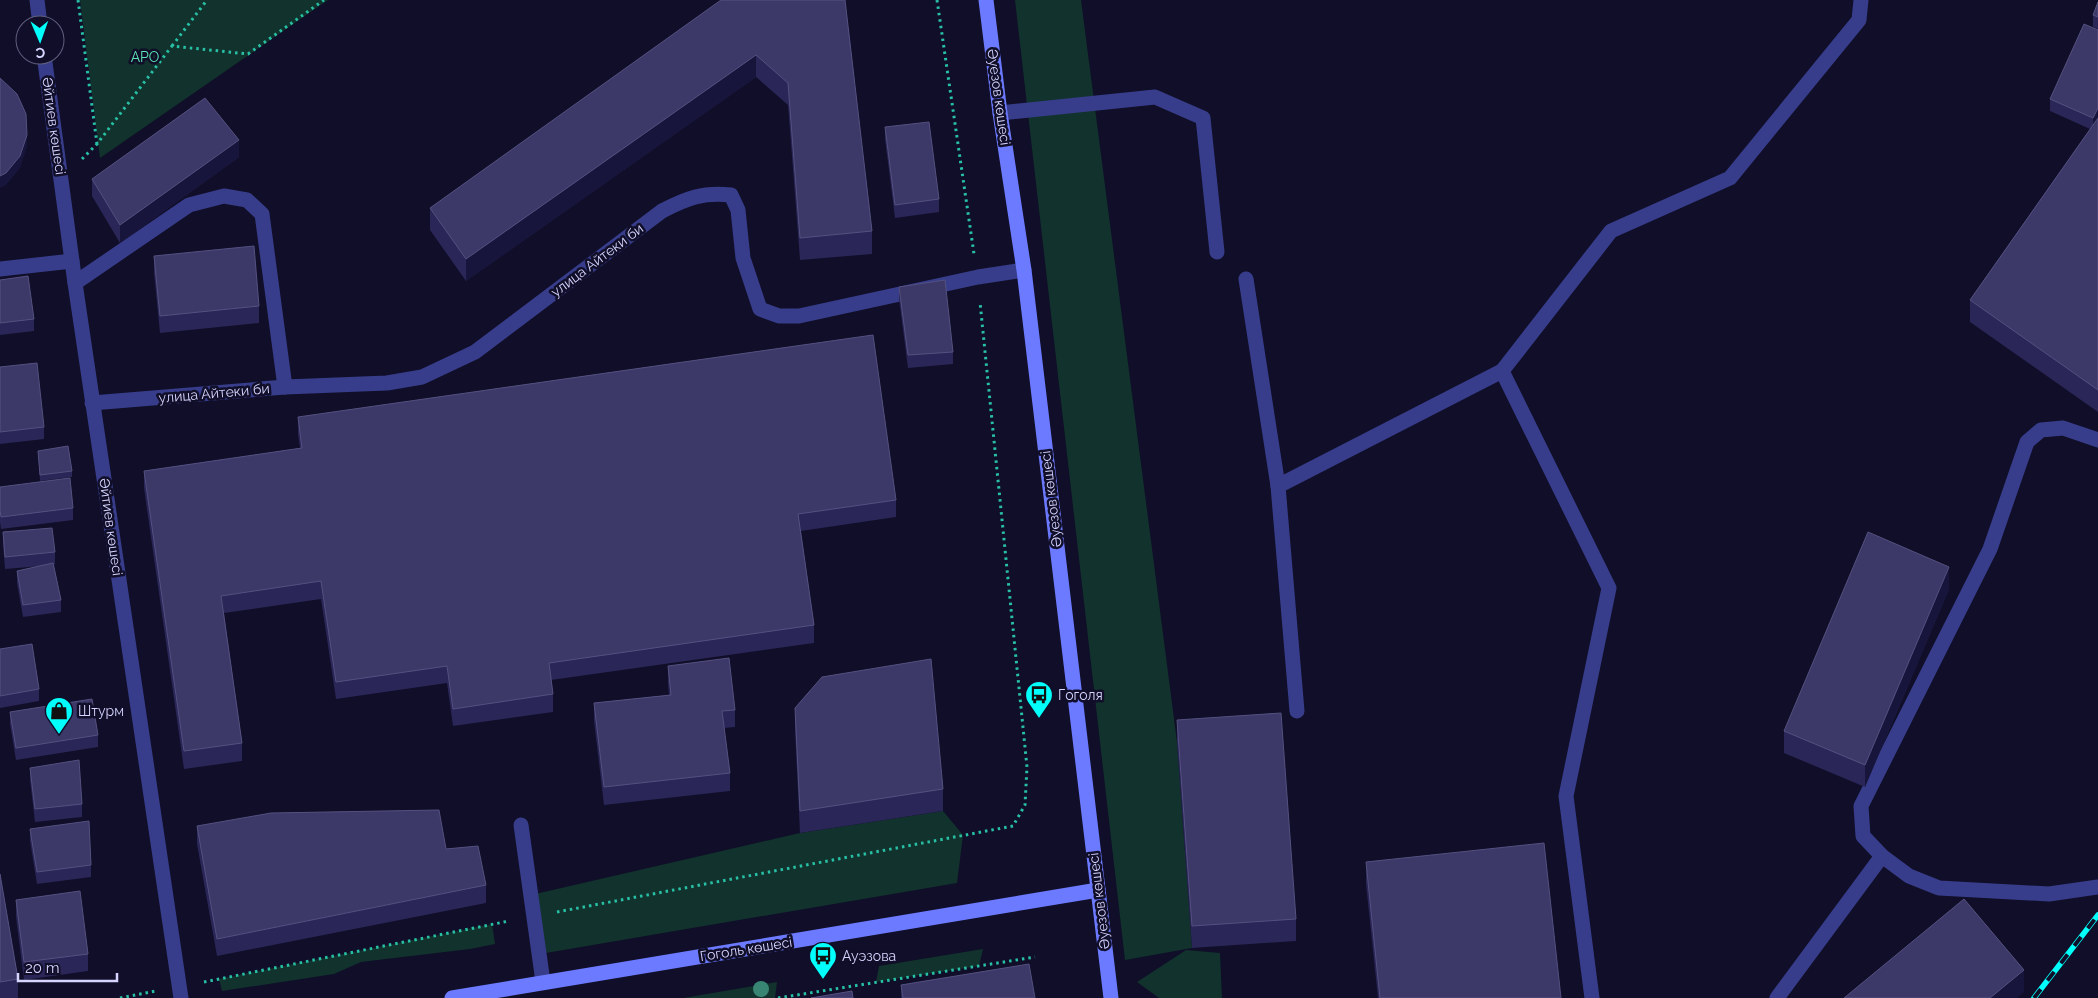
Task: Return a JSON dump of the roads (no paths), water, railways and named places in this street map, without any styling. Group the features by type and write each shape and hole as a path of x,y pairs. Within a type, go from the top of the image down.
{"main road":[{"name":"Әуезов көшесі","path":"986,0 1000,113 1024,270 1111,998"},
{"name":"Гоголь көшесі","path":"452,998 1098,890"}],"street":[{"path":"37,0 39,15"},
{"path":"1278,486 1502,371 1611,231 1730,178 1859,20 1861,0"},
{"name":"Әйтиев көшесі","path":"45,65 92,403 180,993"},
{"path":"1000,113 1155,97 1203,118 1217,252"},
{"name":"улица Айтеки би","path":"92,403 284,387 387,383 422,377 475,352 662,211 688,198 714,193 731,195 738,210 743,258 760,309 779,316 800,316 1024,270"},
{"path":"75,282 189,205 224,196 246,200 262,214 284,387"},
{"path":"0,269 72,261"},
{"path":"1246,278 1278,486 1297,711"},
{"path":"1502,371 1609,588 1566,796 1592,998"},
{"path":"2098,440 2063,428 2041,430 2027,442 1990,549 1861,806 1863,836 1882,856 1909,876 1938,888 2049,894 2098,887"},
{"path":"521,826 544,982"},
{"path":"1777,998 1882,856"}],"railway":[{"path":"2034,998 2098,915"}],"place":[{"name":"Гоголя","path":"1039,719"},
{"name":"Штурм","path":"59,735"},
{"name":"Ауэзова","path":"823,980"}],"park label":[{"name":"АРО","path":"145,57"}]}
